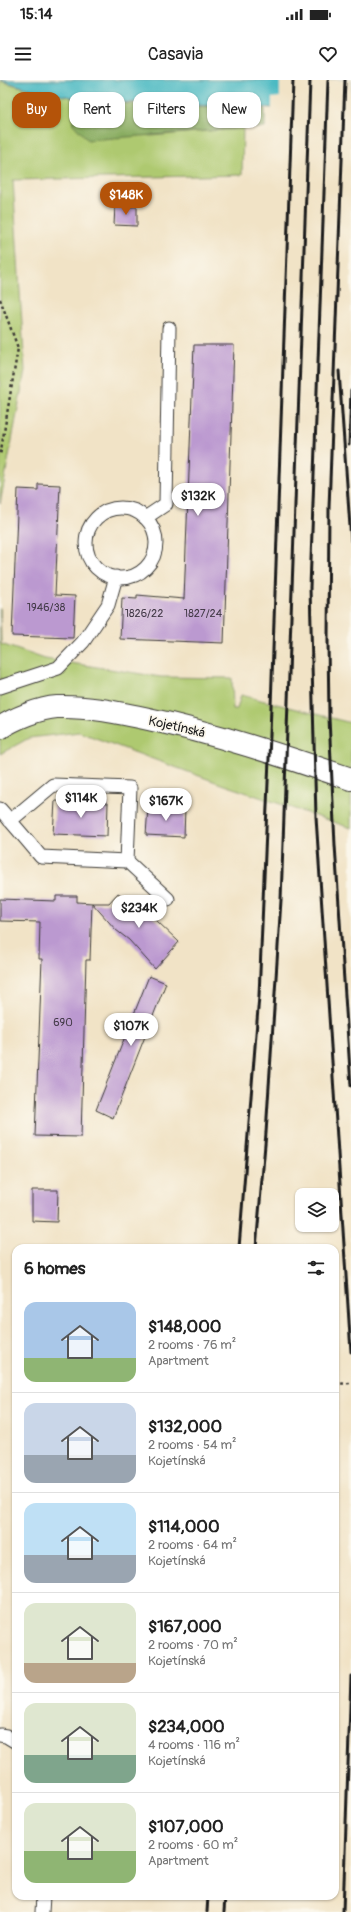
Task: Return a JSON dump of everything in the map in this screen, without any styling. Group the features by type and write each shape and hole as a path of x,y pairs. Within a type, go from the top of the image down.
{"main road":[{"name":"Kojetínská","path":"0,728 28,714 55,707 95,709 220,736 351,780"}],"lane":[{"path":"145,518 166,504 169,328"},
{"path":"119,508 130,509 141,514 145,518 149,522 154,532 156,544 153,556 139,573 128,577 116,577 105,574 96,567 89,558 86,547 87,535 91,525 103,513 119,508"},
{"path":"0,687 58,668 83,642 108,605 116,577"},
{"path":"10,822 53,785 130,788 127,861"},
{"path":"0,809 41,857 127,861 168,899"},
{"path":"0,1735 6,1736 12,1740"},
{"path":"42,1912 43,1900"}],"path":[{"path":"0,299 18,348 0,456"},
{"path":"339,1384 351,1383"}],"green space":[{"path":"0,81 43,92 12,92 12,128 61,128 61,95 69,96 69,128 99,128 151,136 243,128 242,175 13,180 25,371 0,504"},
{"path":"125,103 133,104 133,128 199,128 199,106 207,106 207,128 243,128 88,140 77,128 125,128"},
{"path":"261,107 265,107 265,128 261,128"},
{"path":"0,608 1,644 45,659 161,677 232,678 233,709 237,709 241,695 351,723 351,828 224,785 79,732 29,738 0,754"}],"water":[{"path":"0,80 351,80 351,111 261,107 261,92 207,92 207,105 199,105 199,92 133,92 133,103 125,102 125,92 69,92 69,97 61,95 61,92 37,91"}],"pier":[{"path":"280,80 351,80 351,113 272,110 272,98 280,97"}],"building":[{"path":"115,206 137,207 137,226 114,225"},
{"path":"194,345 234,345 224,643 120,639 122,598 137,599 137,595 184,599"},
{"path":"38,484 60,485 55,595 75,596 73,638 12,636 18,489 38,490"},
{"path":"55,801 108,803 107,836 53,834"},
{"path":"148,807 185,808 184,837 146,835"},
{"path":"118,893 156,920 179,942 155,969 129,940 116,930 92,903 109,903"},
{"path":"56,896 77,896 77,902 92,903 90,960 86,960 81,1137 35,1136 42,959 39,959 40,922 0,921 0,899 56,901"},
{"path":"149,976 166,983 113,1118 96,1110"},
{"path":"32,1190 58,1190 57,1222 32,1221"}],"railway":[{"path":"239,1244 259,996 270,735 293,80"},
{"path":"256,1244 266,1133 281,900 310,80"},
{"path":"328,80 310,588 316,817 351,1352"},
{"path":"345,80 329,508 328,640 329,718 335,845 351,1086"},
{"path":"339,371 351,541"},
{"path":"349,445 351,391"},
{"path":"343,1912 351,1676"},
{"path":"207,1912 208,1900"},
{"path":"224,1912 225,1900"}]}
